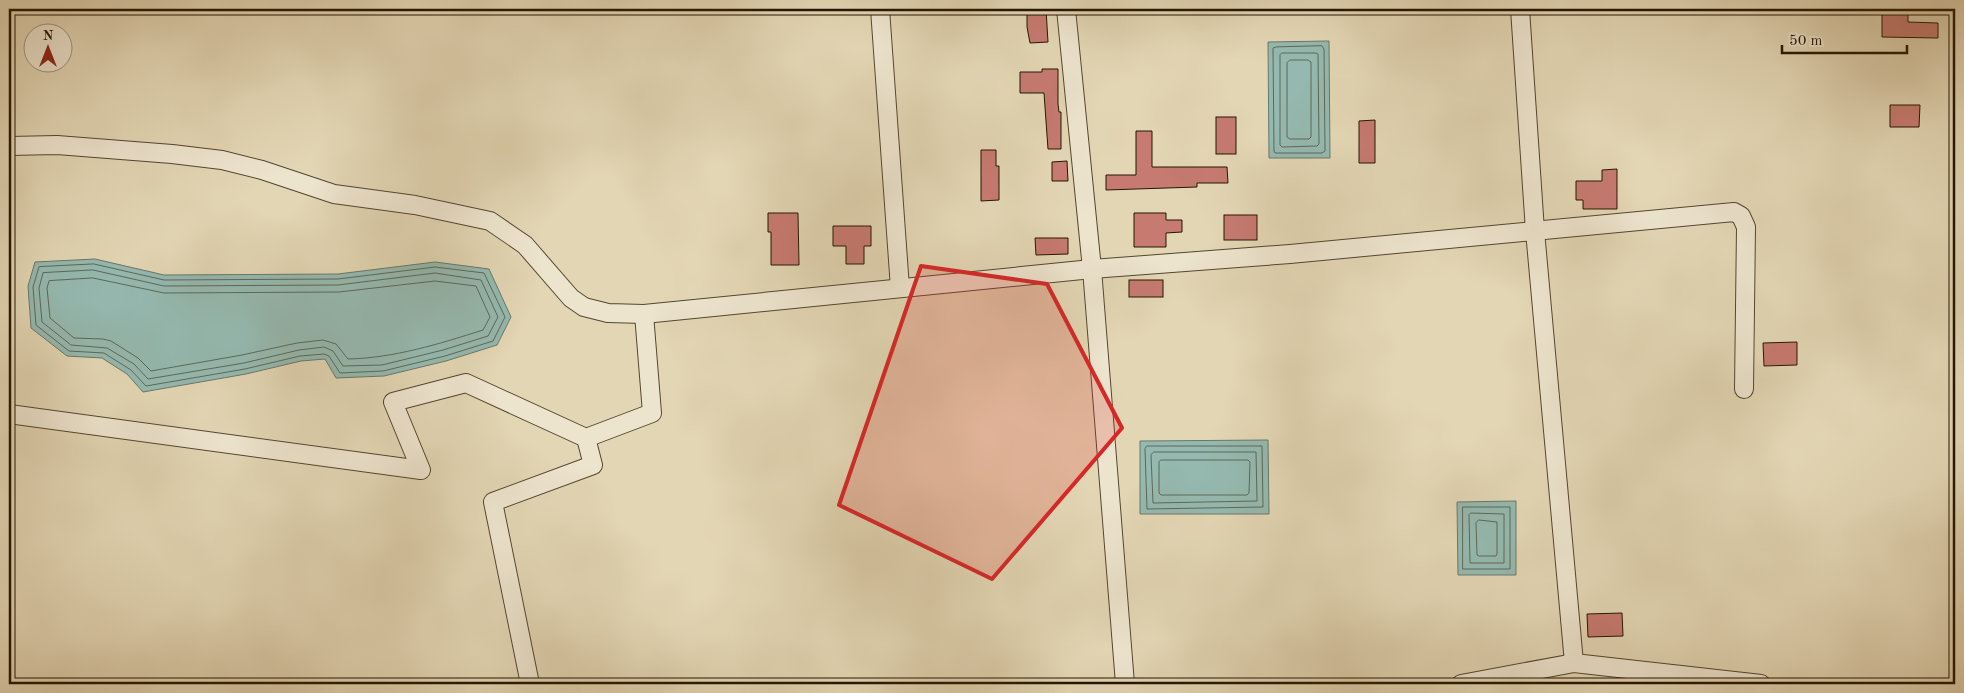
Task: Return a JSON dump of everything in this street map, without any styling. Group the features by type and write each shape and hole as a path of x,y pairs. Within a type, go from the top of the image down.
{"street":[{"path":"880,9 900,288"},
{"path":"1066,9 1092,269 1125,684"},
{"path":"1520,9 1535,231 1574,663"},
{"path":"9,146 57,145 222,160 262,170 334,194 415,206 490,221 525,245 571,298 584,307 608,313 644,314 1092,269 1290,254 1734,212 1741,216 1746,227 1744,390"},
{"path":"9,414 421,470 393,402 466,383 586,438 652,414 644,314"},
{"path":"530,684 493,502 593,465 586,438"},
{"path":"1461,684 1574,663 1760,684"}],"highlighted area":[{"path":"921,266 1047,284 1122,428 992,579 839,505"}],"water":[{"path":"1329,41 1330,158 1269,158 1268,42"},
{"path":"95,259 164,275 338,274 435,262 489,269 511,317 497,345 446,361 384,376 336,378 325,359 301,361 246,374 143,392 127,374 102,358 67,356 31,328 28,286 35,262"},
{"path":"1268,440 1269,514 1140,514 1140,441"},
{"path":"1516,501 1516,575 1458,575 1457,502"}],"building":[{"path":"1027,9 1046,9 1048,42 1030,43 1027,27"},
{"path":"1882,13 1908,13 1908,22 1938,23 1938,38 1882,37"},
{"path":"1042,69 1058,69 1061,149 1048,149 1044,93 1020,93 1020,72 1042,72"},
{"path":"1890,105 1920,105 1919,127 1890,127"},
{"path":"1216,117 1236,117 1236,154 1216,154"},
{"path":"1375,120 1375,163 1359,163 1359,121"},
{"path":"1136,131 1152,131 1152,167 1227,167 1228,183 1197,183 1197,187 1106,190 1106,175 1136,175"},
{"path":"981,150 996,150 996,166 999,166 999,200 981,201"},
{"path":"1067,161 1068,181 1052,181 1052,162"},
{"path":"1617,169 1617,209 1583,209 1583,200 1576,200 1576,181 1602,181 1602,170"},
{"path":"768,213 798,213 799,265 771,265 771,232 768,232"},
{"path":"1134,213 1166,213 1166,220 1182,220 1182,232 1166,233 1166,247 1134,247"},
{"path":"1224,215 1257,215 1257,240 1224,240"},
{"path":"833,226 871,226 871,246 864,246 864,264 846,264 846,246 833,246"},
{"path":"1035,238 1068,238 1068,254 1036,255"},
{"path":"1129,280 1163,280 1163,297 1129,297"},
{"path":"1797,342 1797,365 1764,366 1763,343"},
{"path":"1622,613 1623,636 1588,637 1587,614"}]}
